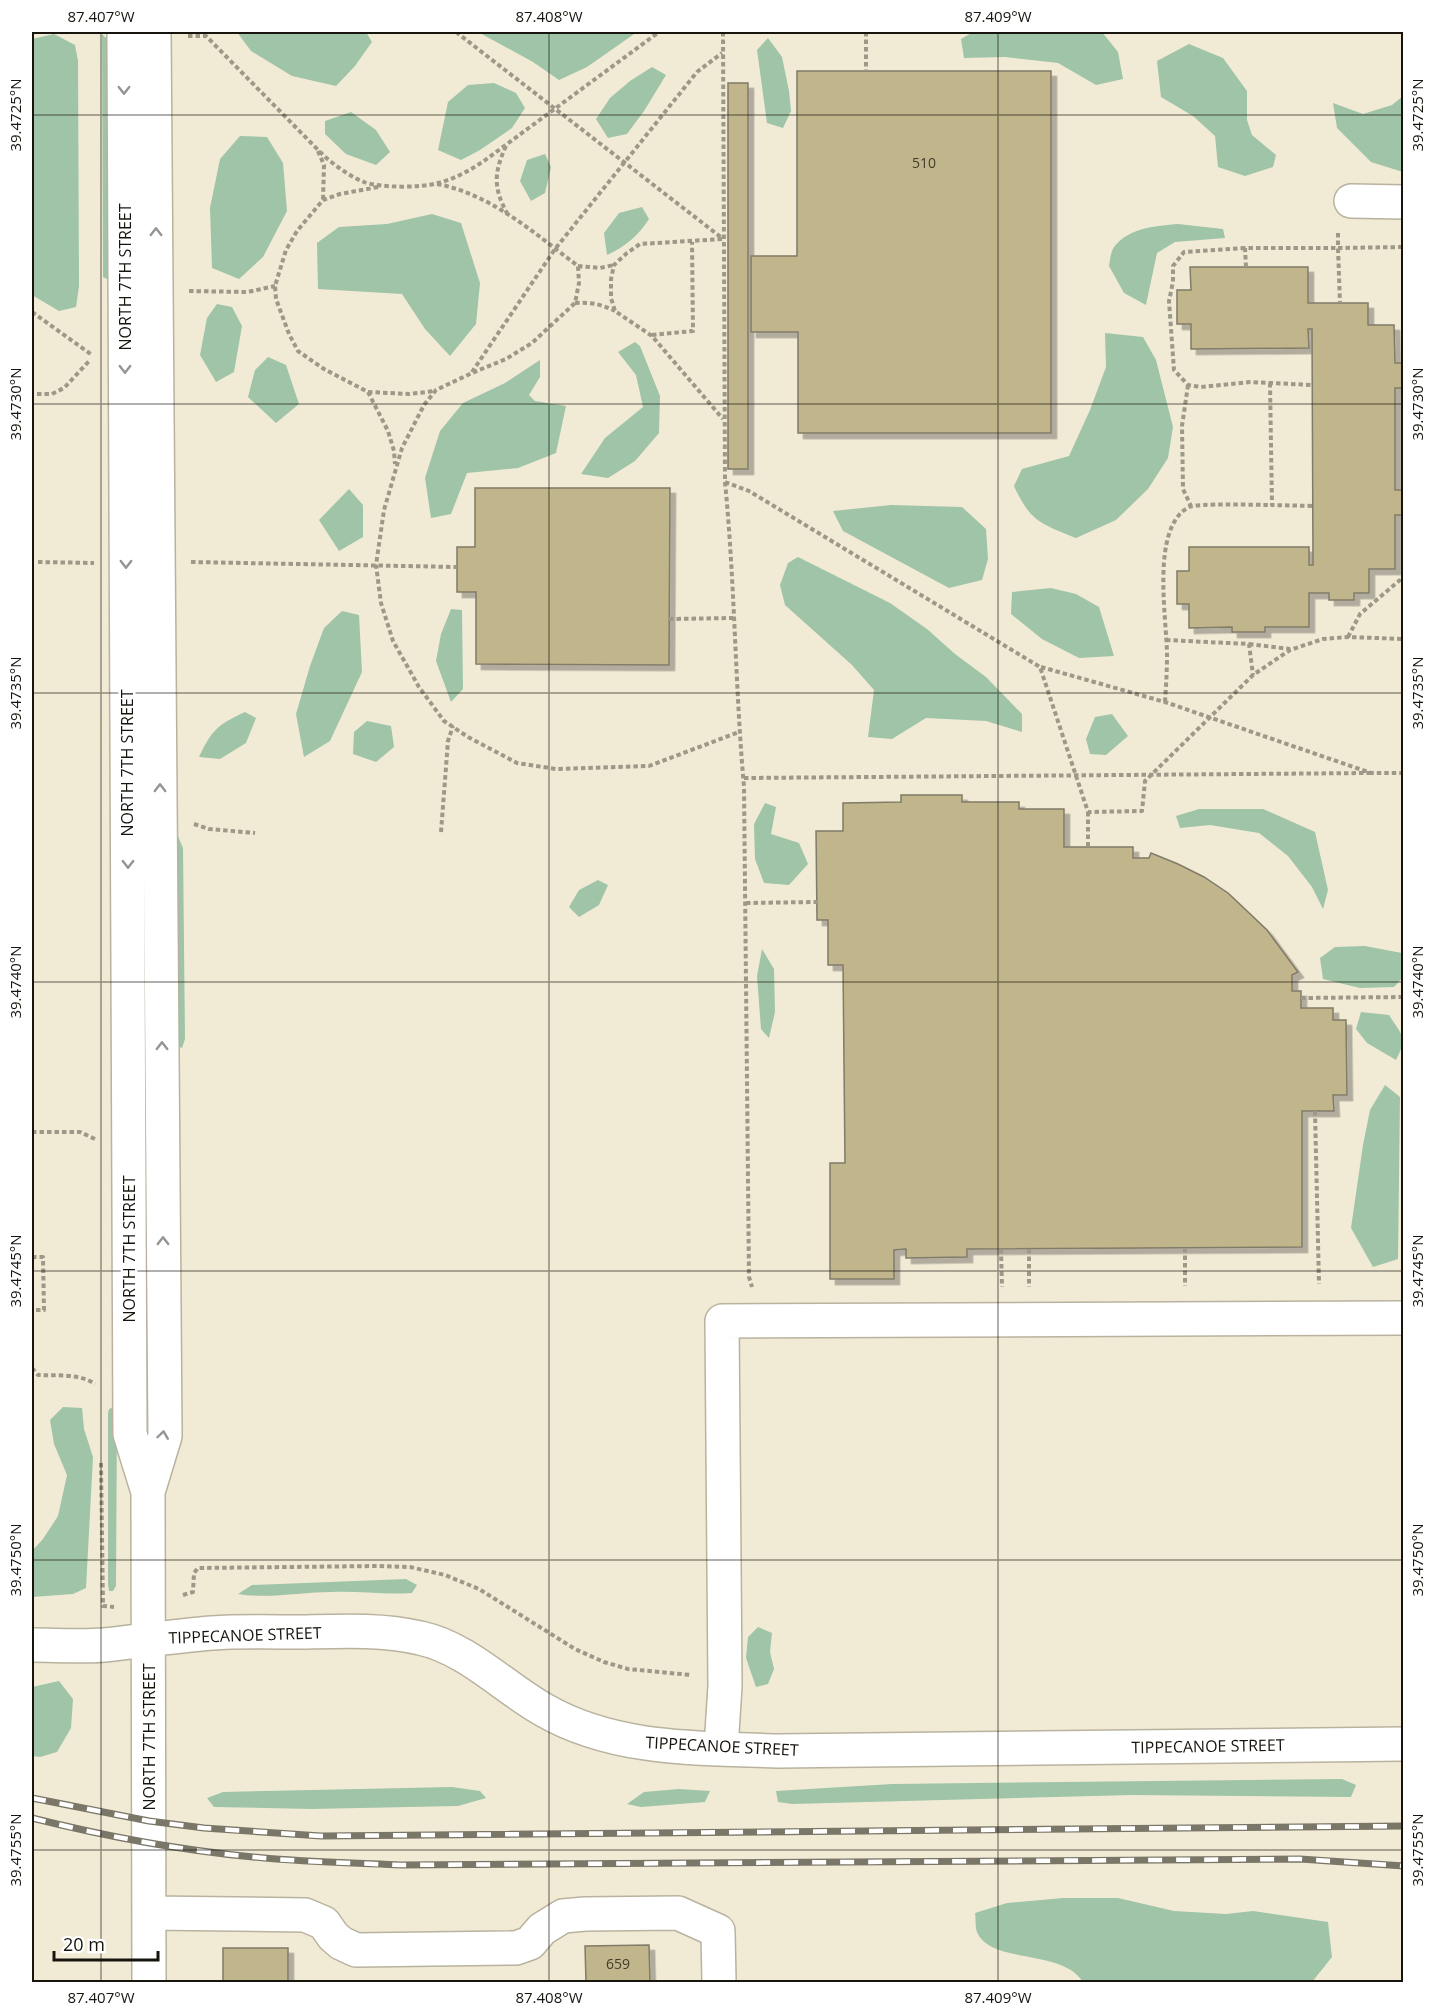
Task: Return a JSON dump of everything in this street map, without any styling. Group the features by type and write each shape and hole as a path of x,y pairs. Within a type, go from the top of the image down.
{"street":[{"name":"NORTH 7TH STREET","path":"124,32 130,1434 148,1492"},
{"name":"NORTH 7TH STREET","path":"149,1983 148,1492 165,1436 159,562 170,34"},
{"path":"1351,201 1404,202"},
{"path":"721,1748 725,1686 722,1321 1404,1318"},
{"name":"TIPPECANOE STREET","path":"32,1645 102,1645 214,1633 361,1631 393,1633 422,1638 445,1647 473,1662 545,1711 585,1729 632,1741 675,1747 778,1751 1404,1744"},
{"path":"149,1913 305,1916 324,1923 333,1936 356,1950 516,1948 530,1943 542,1929 563,1916 678,1913 718,1930 719,1983"}],"path":[{"path":"456,32 723,239"},
{"path":"436,184 461,175 484,161 659,32"},
{"path":"723,32 725,482 731,543 744,778 749,1277 752,1287 759,1289"},
{"path":"866,32 866,71"},
{"path":"170,34 206,36 317,148 341,169 362,181 380,186"},
{"path":"472,372 555,249 697,72 723,53"},
{"path":"507,144 500,160 496,179 499,198 507,213"},
{"path":"317,148 324,165 323,200"},
{"path":"578,266 579,284 575,303 531,343 506,359 472,372 436,390 409,394 368,392 324,369 298,351 276,299 275,286 286,250 297,231 323,200 380,186 436,184 458,188 507,213 578,266 600,268 614,265 640,244 723,239"},
{"path":"652,336 693,331 692,242"},
{"path":"1245,248 1246,267"},
{"path":"1312,385 1250,382 1201,387 1188,385 1174,370 1169,301 1173,282 1173,266 1184,252 1245,248 1338,248 1340,303"},
{"path":"614,265 611,298 615,311"},
{"path":"187,291 248,292 275,286"},
{"path":"575,303 589,302 603,305 652,336 724,420"},
{"path":"32,312 94,356 64,388 52,394 37,394"},
{"path":"1270,383 1272,505"},
{"path":"1188,385 1182,426 1183,489 1191,506"},
{"path":"436,390 424,405 395,467 384,510 376,564 381,603 393,641 418,687 444,721 468,737 517,763 556,769 649,766 740,732"},
{"path":"368,392 388,431 394,451 395,467"},
{"path":"725,482 749,491 1040,667 1165,702 1371,773"},
{"path":"1165,702 1166,545 1177,516 1191,506 1313,506"},
{"path":"38,562 126,562"},
{"path":"159,562 457,567"},
{"path":"1348,637 1360,614 1404,574"},
{"path":"669,619 734,618"},
{"path":"1088,812 1142,812 1145,781 1151,774 1253,675 1290,650 1323,639 1348,637 1404,639"},
{"path":"1166,640 1249,644 1290,650"},
{"path":"1249,644 1253,675"},
{"path":"1040,667 1088,812 1088,847"},
{"path":"441,832 448,741 453,726"},
{"path":"744,778 1404,773"},
{"path":"191,824 218,831 255,833"},
{"path":"746,903 817,902"},
{"path":"1301,998 1404,997"},
{"path":"1316,1111 1320,1285"},
{"path":"32,1132 80,1132 98,1141"},
{"path":"32,1257 42,1257 44,1310 32,1310"},
{"path":"1308,1285 1330,1285"},
{"path":"1173,1286 1185,1286"},
{"path":"991,1287 1011,1287"},
{"path":"1020,1287 1029,1287"},
{"path":"32,1368 38,1375 88,1379 97,1385 100,1377"},
{"path":"101,1453 103,1606 117,1607 148,1603 193,1592 194,1573 198,1569 410,1567 446,1575 479,1589 574,1649 604,1662 628,1669 689,1674 705,1684 725,1686"}],"green space":[{"path":"237,32 366,32 372,42 355,66 336,86 292,76 251,51"},
{"path":"478,32 637,32 587,67 559,80 533,62"},
{"path":"973,32 1102,32 1118,52 1123,79 1096,85 1058,63 1005,57 964,58 961,39"},
{"path":"54,34 75,45 78,61 79,286 76,307 59,311 32,295 32,39"},
{"path":"102,34 107,39 111,277 107,279 103,277"},
{"path":"768,38 782,57 789,91 791,111 783,128 767,123 757,50"},
{"path":"1189,44 1223,58 1247,91 1247,120 1252,135 1276,155 1273,167 1245,176 1218,167 1215,136 1193,116 1161,97 1157,61"},
{"path":"652,67 666,75 644,111 627,134 608,138 596,119 610,98 630,81"},
{"path":"494,83 516,93 525,108 512,128 461,160 438,150 448,102 468,85"},
{"path":"1403,96 1403,172 1371,162 1337,128 1333,103 1363,114 1392,105"},
{"path":"351,112 376,130 390,152 376,165 346,154 325,134 325,121"},
{"path":"240,136 267,137 283,163 287,211 263,257 239,279 212,268 210,208 220,159"},
{"path":"545,154 551,167 545,193 531,201 520,181 527,160"},
{"path":"642,207 649,219 645,225 626,244 607,255 604,233 619,213"},
{"path":"432,214 461,223 480,283 476,324 450,356 425,329 402,294 318,289 317,243 339,227 387,224"},
{"path":"1178,224 1223,229 1225,238 1175,242 1157,253 1146,305 1124,293 1109,266 1114,247 1120,240 1135,231"},
{"path":"217,304 232,307 242,326 234,372 216,382 200,355 207,318"},
{"path":"1105,333 1143,337 1156,360 1173,427 1168,458 1148,489 1116,520 1076,538 1046,525 1032,515 1014,486 1022,469 1069,456 1106,367"},
{"path":"635,342 640,346 660,396 659,433 635,461 608,478 581,474 605,438 643,407 636,375 618,352"},
{"path":"268,357 286,365 299,404 276,423 248,397 255,370"},
{"path":"540,360 540,377 529,395 535,401 566,406 556,453 518,468 467,473 451,514 431,518 425,478 440,431 463,403 505,383"},
{"path":"349,489 363,505 363,537 339,551 319,520"},
{"path":"891,505 962,507 986,529 988,559 982,580 949,588 843,531 833,511"},
{"path":"798,557 890,603 927,629 986,677 1022,714 1022,732 986,721 926,718 892,739 868,737 874,690 852,665 785,605 780,585 788,563"},
{"path":"1051,588 1076,594 1099,607 1114,656 1079,658 1042,639 1011,614 1012,592"},
{"path":"451,609 462,610 463,689 451,702 436,661 441,634"},
{"path":"342,611 359,615 362,672 330,741 304,757 296,714 324,628"},
{"path":"245,712 256,718 246,743 220,759 199,757 216,729"},
{"path":"1112,714 1128,736 1106,755 1090,754 1086,739 1095,717"},
{"path":"367,721 391,726 394,747 376,762 353,754 354,732"},
{"path":"765,803 776,807 771,834 799,843 808,864 789,885 764,883 755,859 754,824"},
{"path":"1199,809 1263,809 1315,832 1328,890 1323,909 1312,887 1288,856 1259,833 1210,825 1180,828 1176,816"},
{"path":"177,834 183,848 185,1039 182,1048 178,1046"},
{"path":"598,880 608,885 599,905 579,917 569,907 579,890"},
{"path":"1365,946 1402,953 1403,977 1394,987 1360,988 1323,979 1320,958 1335,947"},
{"path":"762,949 774,969 775,1012 769,1038 761,1029 757,976"},
{"path":"1361,1012 1389,1015 1402,1036 1402,1046 1396,1060 1367,1043 1356,1029"},
{"path":"1385,1085 1400,1097 1398,1259 1373,1267 1351,1228 1370,1110"},
{"path":"63,1407 82,1408 84,1429 93,1457 86,1588 73,1594 32,1597 32,1551 58,1516 67,1475 54,1444 50,1420"},
{"path":"114,1407 117,1414 116,1586 113,1591 109,1591 108,1414 109,1409"},
{"path":"406,1579 417,1585 412,1593 332,1592 261,1596 238,1594 252,1585"},
{"path":"758,1627 772,1633 770,1652 774,1669 768,1684 756,1687 746,1658 748,1637"},
{"path":"59,1681 73,1699 71,1728 57,1752 40,1757 32,1756 32,1687"},
{"path":"1342,1779 1356,1785 1351,1797 1132,1795 792,1804 778,1802 776,1791 892,1784"},
{"path":"452,1787 480,1791 486,1798 458,1806 311,1809 214,1807 207,1798 223,1792"},
{"path":"679,1789 710,1791 705,1802 641,1807 627,1804 644,1792"},
{"path":"1063,1898 1118,1898 1174,1911 1226,1914 1253,1911 1328,1922 1332,1957 1312,1982 1083,1982 1073,1971 1060,1964 997,1949 985,1942 977,1932 975,1913 1007,1903"}],"building":[{"path":"797,71 1051,71 1051,433 798,433 798,332 751,332 751,256 797,256"},
{"path":"728,83 748,83 748,469 728,469"},
{"path":"1190,267 1308,267 1308,303 1368,303 1368,325 1394,325 1395,363 1404,363 1404,388 1395,388 1395,490 1404,490 1404,515 1395,515 1395,569 1369,569 1369,593 1354,593 1354,600 1329,600 1329,593 1309,593 1309,627 1265,627 1265,632 1232,632 1232,627 1189,628 1189,604 1177,604 1177,571 1189,571 1189,547 1309,547 1309,565 1313,565 1312,329 1308,329 1309,348 1191,349 1191,324 1177,324 1177,290 1191,290"},
{"path":"475,488 670,488 669,665 476,664 476,592 457,592 457,547 475,547"},
{"path":"901,795 962,795 962,802 1019,802 1019,809 1064,809 1064,847 1133,847 1133,858 1149,858 1151,853 1178,864 1228,893 1267,930 1298,972 1292,975 1292,991 1301,991 1301,1008 1333,1008 1333,1020 1346,1020 1347,1095 1333,1095 1334,1111 1302,1111 1302,1247 967,1249 967,1257 906,1258 906,1249 894,1250 894,1279 830,1279 830,1163 845,1163 843,965 828,965 828,920 817,920 816,831 843,831 843,803 901,802"},
{"path":"649,1945 650,1982 586,1982 585,1946"},
{"path":"223,1948 288,1948 288,1982 223,1982"}],"railway":[{"path":"32,1798 149,1821 204,1828 321,1836 1404,1826"},
{"path":"32,1818 142,1842 225,1854 290,1860 401,1865 1300,1859 1404,1866"}]}
